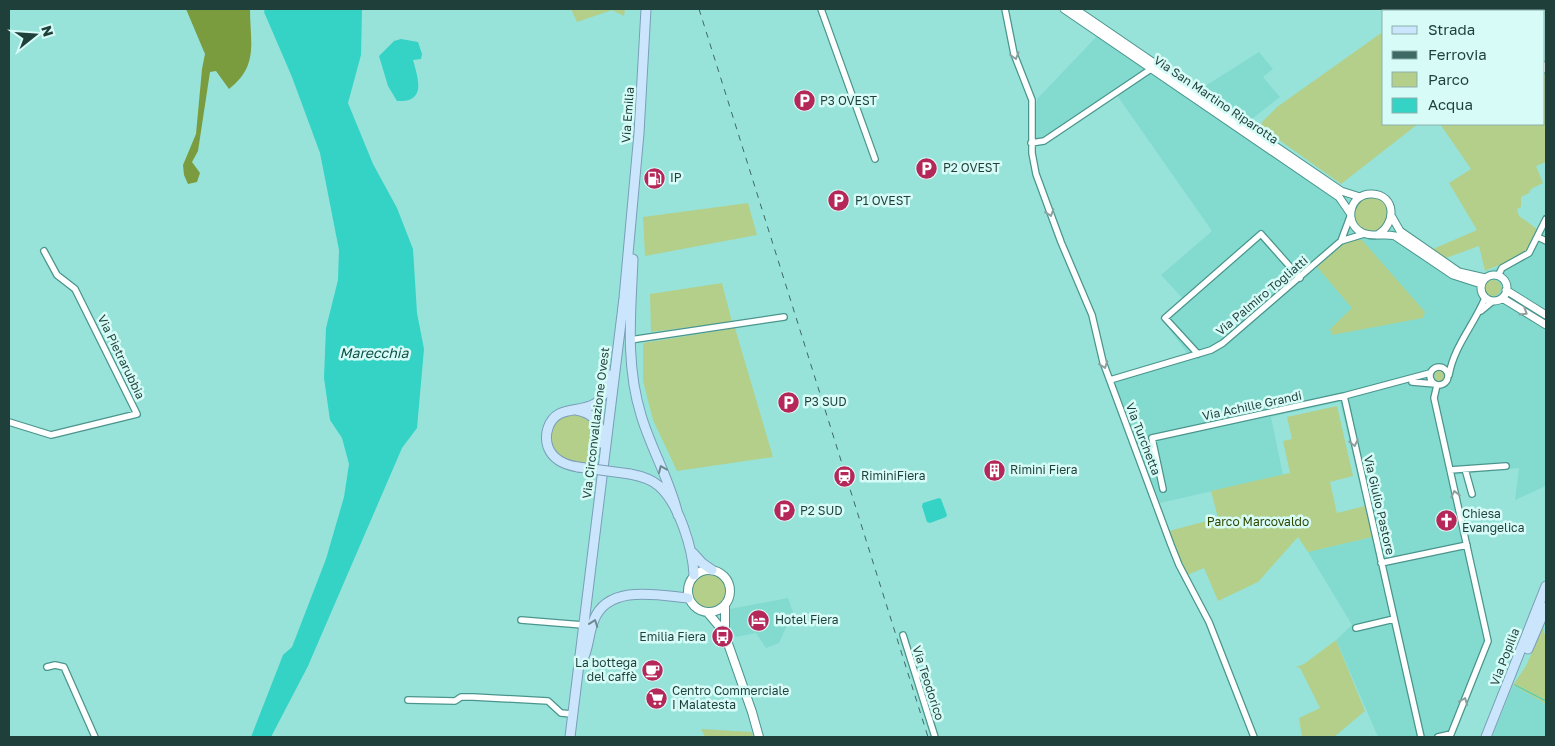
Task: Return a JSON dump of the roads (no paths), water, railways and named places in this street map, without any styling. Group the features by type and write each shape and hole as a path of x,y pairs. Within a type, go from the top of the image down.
{"main road":[{"name":"Via Emilia","path":"631,223 639,133 646,9"},
{"name":"Via Circonvallazione Ovest","path":"570,737 624,298 631,223"},
{"path":"631,223 633,256 631,366 641,414 669,486 689,546 694,575"},
{"path":"624,298 617,319 607,385 603,396 596,402 559,413 553,418 546,434 547,444 550,452 557,460 578,467 640,476 658,485 668,496 678,516"},
{"path":"571,409 592,416 601,430 592,512 596,529"},
{"path":"689,546 697,559 725,577 730,587 729,599 725,606 708,613"},
{"path":"712,570 706,570 694,575 689,584 688,598 696,608 708,613 726,635"},
{"name":"Via Popilia","path":"1486,737 1508,687 1546,586"},
{"path":"578,668 584,657 594,620 607,603 625,595 688,598"},
{"path":"725,606 726,635 759,737"},
{"path":"1508,687 1525,655 1546,607"}],"street":[{"path":"821,9 875,159"},
{"name":"Via Turchetta","path":"1005,9 1014,54 1033,108 1031,143 1036,174 1060,242 1092,315 1097,341 1110,380 1179,565 1204,610 1254,737"},
{"name":"Via San Martino Riparotta","path":"1064,9 1339,197 1350,215"},
{"name":"Via San Martino Riparotta","path":"1075,9 1343,192 1360,197"},
{"path":"1031,143 1044,140 1151,69"},
{"path":"1341,241 1352,207 1360,197 1366,194 1379,195 1388,203 1400,232 1459,272 1483,281"},
{"path":"1350,215 1354,227 1364,234 1395,236 1453,275 1483,281"},
{"path":"1377,235 1388,227 1392,215"},
{"path":"1498,276 1502,268 1529,253 1546,219"},
{"path":"1198,354 1165,318 1261,234 1300,278"},
{"name":"Via Palmiro Togliatti","path":"1110,380 1198,354 1223,343 1341,241 1364,234"},
{"path":"1538,237 1546,241"},
{"name":"Via Pietrarubbia","path":"9,422 51,435 137,414 75,289 57,275 44,252"},
{"path":"1491,275 1498,276 1505,282 1506,290 1502,298 1493,301 1486,298 1481,291 1483,281 1491,275"},
{"path":"1506,290 1546,315"},
{"name":"Via Achille Grandi","path":"1449,375 1454,354 1486,298"},
{"path":"1502,298 1546,325"},
{"name":"Via Achille Grandi","path":"1479,313 1493,301"},
{"path":"630,340 784,317"},
{"name":"Via Achille Grandi","path":"1163,489 1152,438 1407,381 1430,373 1454,354"},
{"path":"1436,385 1444,384 1449,375 1446,370 1438,367"},
{"path":"1430,373 1430,378 1436,385 1434,398 1488,641 1451,734 1438,737"},
{"name":"Via Achille Grandi","path":"1407,381 1436,385"},
{"name":"Via Giulio Pastore","path":"1344,396 1421,737"},
{"path":"1450,470 1506,466"},
{"path":"1465,469 1472,494"},
{"path":"1381,563 1467,545"},
{"path":"1356,628 1394,619"},
{"path":"521,620 583,625"},
{"name":"Via Teodorico","path":"903,635 935,737"},
{"path":"47,667 55,665 64,667 95,737"},
{"path":"916,675 925,672"},
{"path":"408,700 455,702 462,697 473,697 548,701 561,713 572,714"}],"water":[{"name":"Marecchia","path":"265,9 362,9 361,55 348,103 373,164 397,208 413,249 417,313 424,349 417,428 402,448 308,666 271,737 251,737 283,655 292,647 326,559 344,497 349,464 342,438 330,420 324,378 326,328 338,280 339,250 320,153 292,77 264,12"},
{"path":"401,39 418,42 422,54 421,59 413,60 418,81 417,94 407,101 397,101 388,86 379,56 394,41"},
{"path":"939,498 947,515 946,517 930,523 927,522 922,506 923,503"}],"waterway":[{"path":"1515,685 1546,701"}],"railway":[{"path":"699,9 928,737"}],"place":[{"name":"P3 OVEST","path":"804,101"},
{"name":"P2 OVEST","path":"927,168"},
{"name":"IP","path":"654,178"},
{"name":"P1 OVEST","path":"839,201"},
{"name":"P3 SUD","path":"788,402"},
{"name":"Rimini Fiera","path":"994,470"},
{"name":"RiminiFiera","path":"845,476"},
{"name":"P2 SUD","path":"784,511"},
{"name":"Chiesa Evangelica","path":"1446,521"},
{"name":"Hotel Fiera","path":"759,620"},
{"name":"Emilia Fiera","path":"722,637"},
{"name":"La bottega del caffè","path":"653,670"},
{"name":"Centro Commerciale I Malatesta","path":"656,698"}],"park label":[{"name":"Parco Marcovaldo","path":"1258,522"}]}
